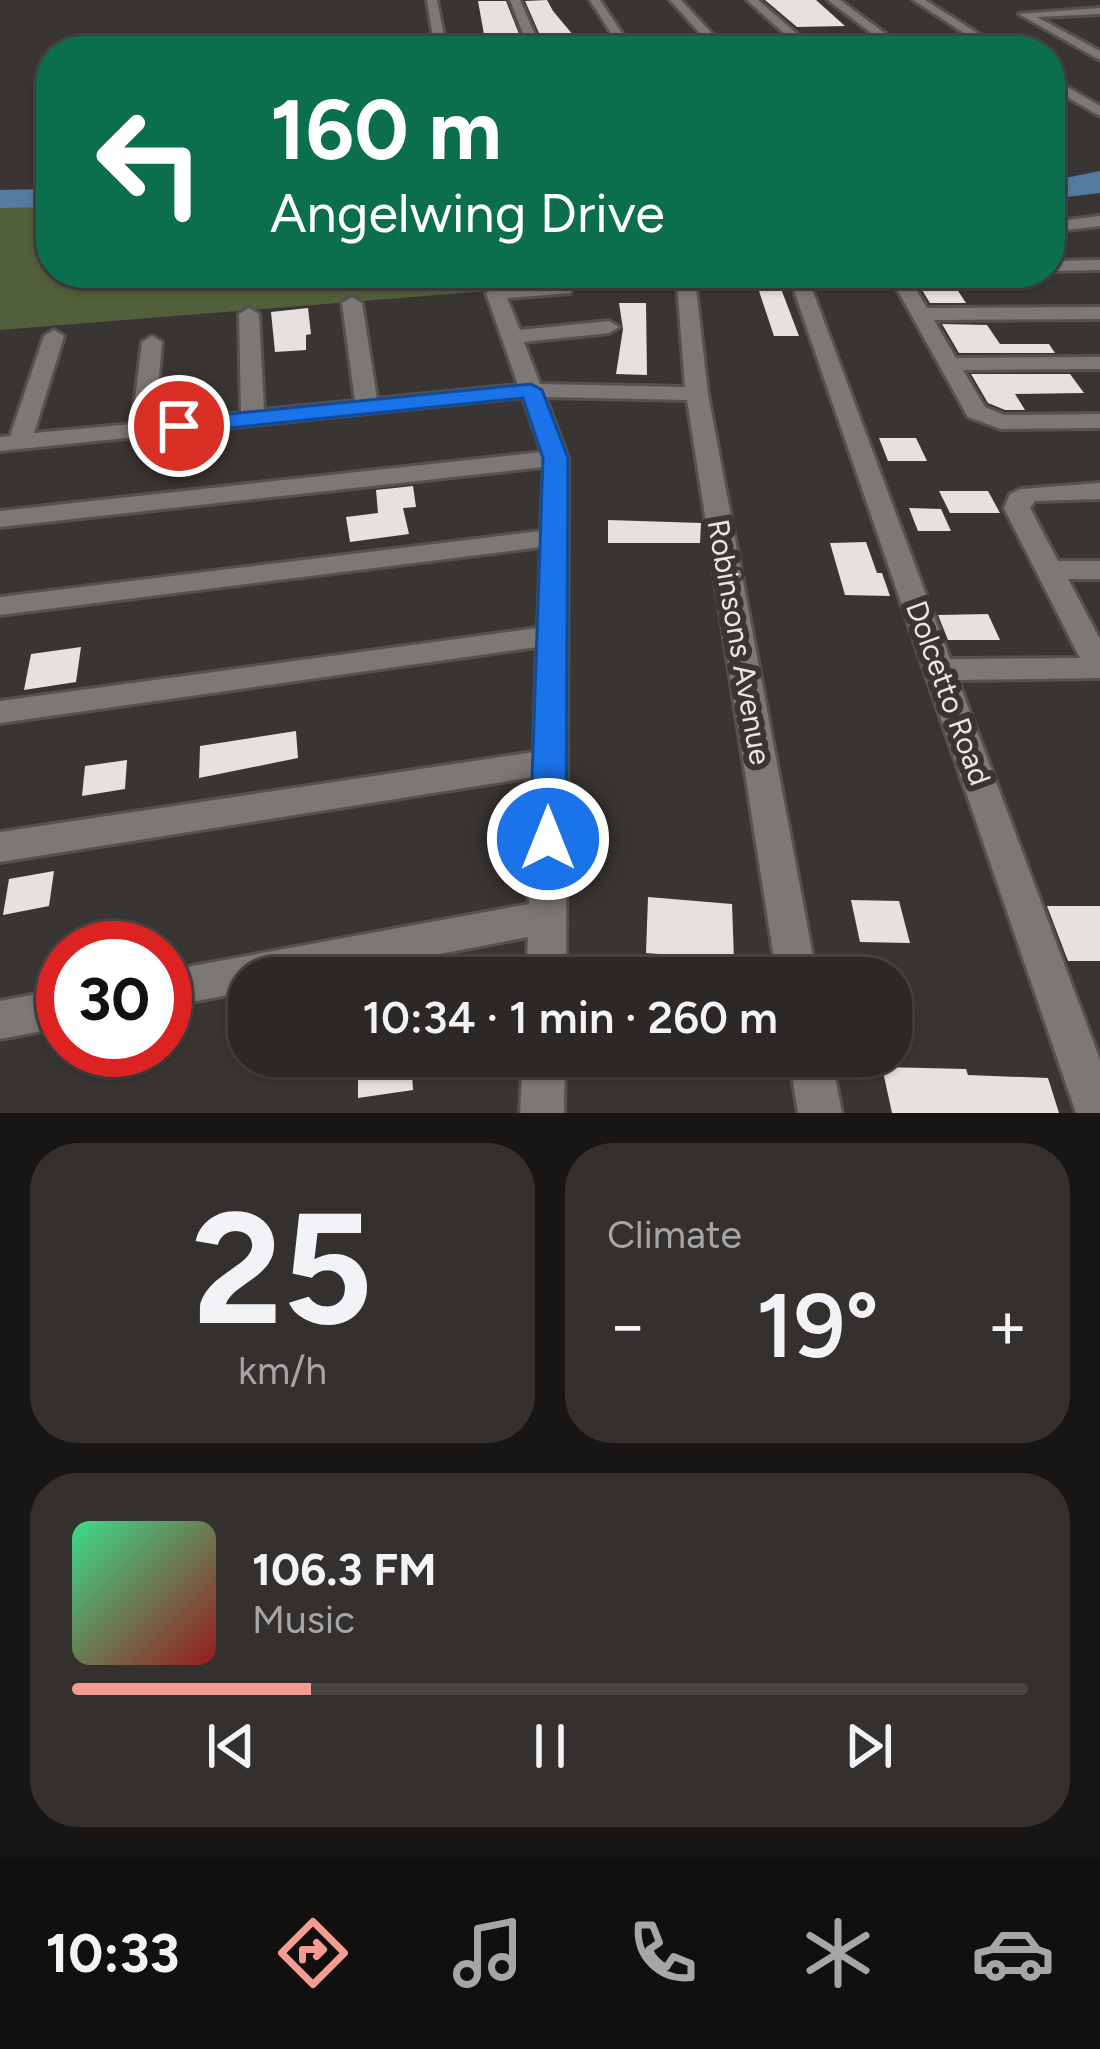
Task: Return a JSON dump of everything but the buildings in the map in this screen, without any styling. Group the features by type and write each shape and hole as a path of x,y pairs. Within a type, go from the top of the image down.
{"street":[{"path":"432,0 438,36"},
{"path":"514,0 530,36"},
{"path":"595,0 618,36"},
{"path":"675,0 708,36"},
{"path":"752,0 794,36"},
{"path":"832,0 882,36"},
{"path":"918,0 976,36"},
{"path":"1064,36 1024,14 1100,11"},
{"path":"1050,28 1100,26"},
{"path":"1065,37 1100,56"},
{"path":"1078,44 1100,43"},
{"path":"1065,90 1100,112"},
{"path":"1065,224 1100,221"},
{"path":"1065,266 1100,265"},
{"name":"Robinsons Avenue","path":"690,288 697,394 793,957"},
{"name":"Dolcetto Road","path":"801,288 1098,1113"},
{"path":"905,288 976,412 1001,422 1100,421"},
{"path":"547,957 549,636 556,458 496,293 563,289"},
{"path":"352,303 368,406"},
{"path":"919,314 1100,313"},
{"path":"249,314 253,418"},
{"path":"512,337 609,327"},
{"path":"54,336 10,443 531,390 697,394"},
{"path":"142,430 152,342"},
{"path":"949,364 1100,363"},
{"path":"0,519 556,458"},
{"path":"940,670 1100,667 1017,508 1019,499 1044,492 1100,491"},
{"path":"0,606 552,538"},
{"path":"1049,570 1100,570"},
{"path":"0,712 549,636"},
{"path":"0,847 548,762"},
{"path":"192,984 548,917"},
{"path":"0,1020 36,1013"},
{"path":"542,1113 543,1077"},
{"path":"814,1077 820,1113"}],"green space":[{"path":"0,192 36,192 36,288 525,288 0,330"}],"waterway":[{"path":"1065,188 1100,180"},
{"path":"0,199 36,198"}],"route":[{"path":"179,426 531,390 556,458 548,839"}]}
